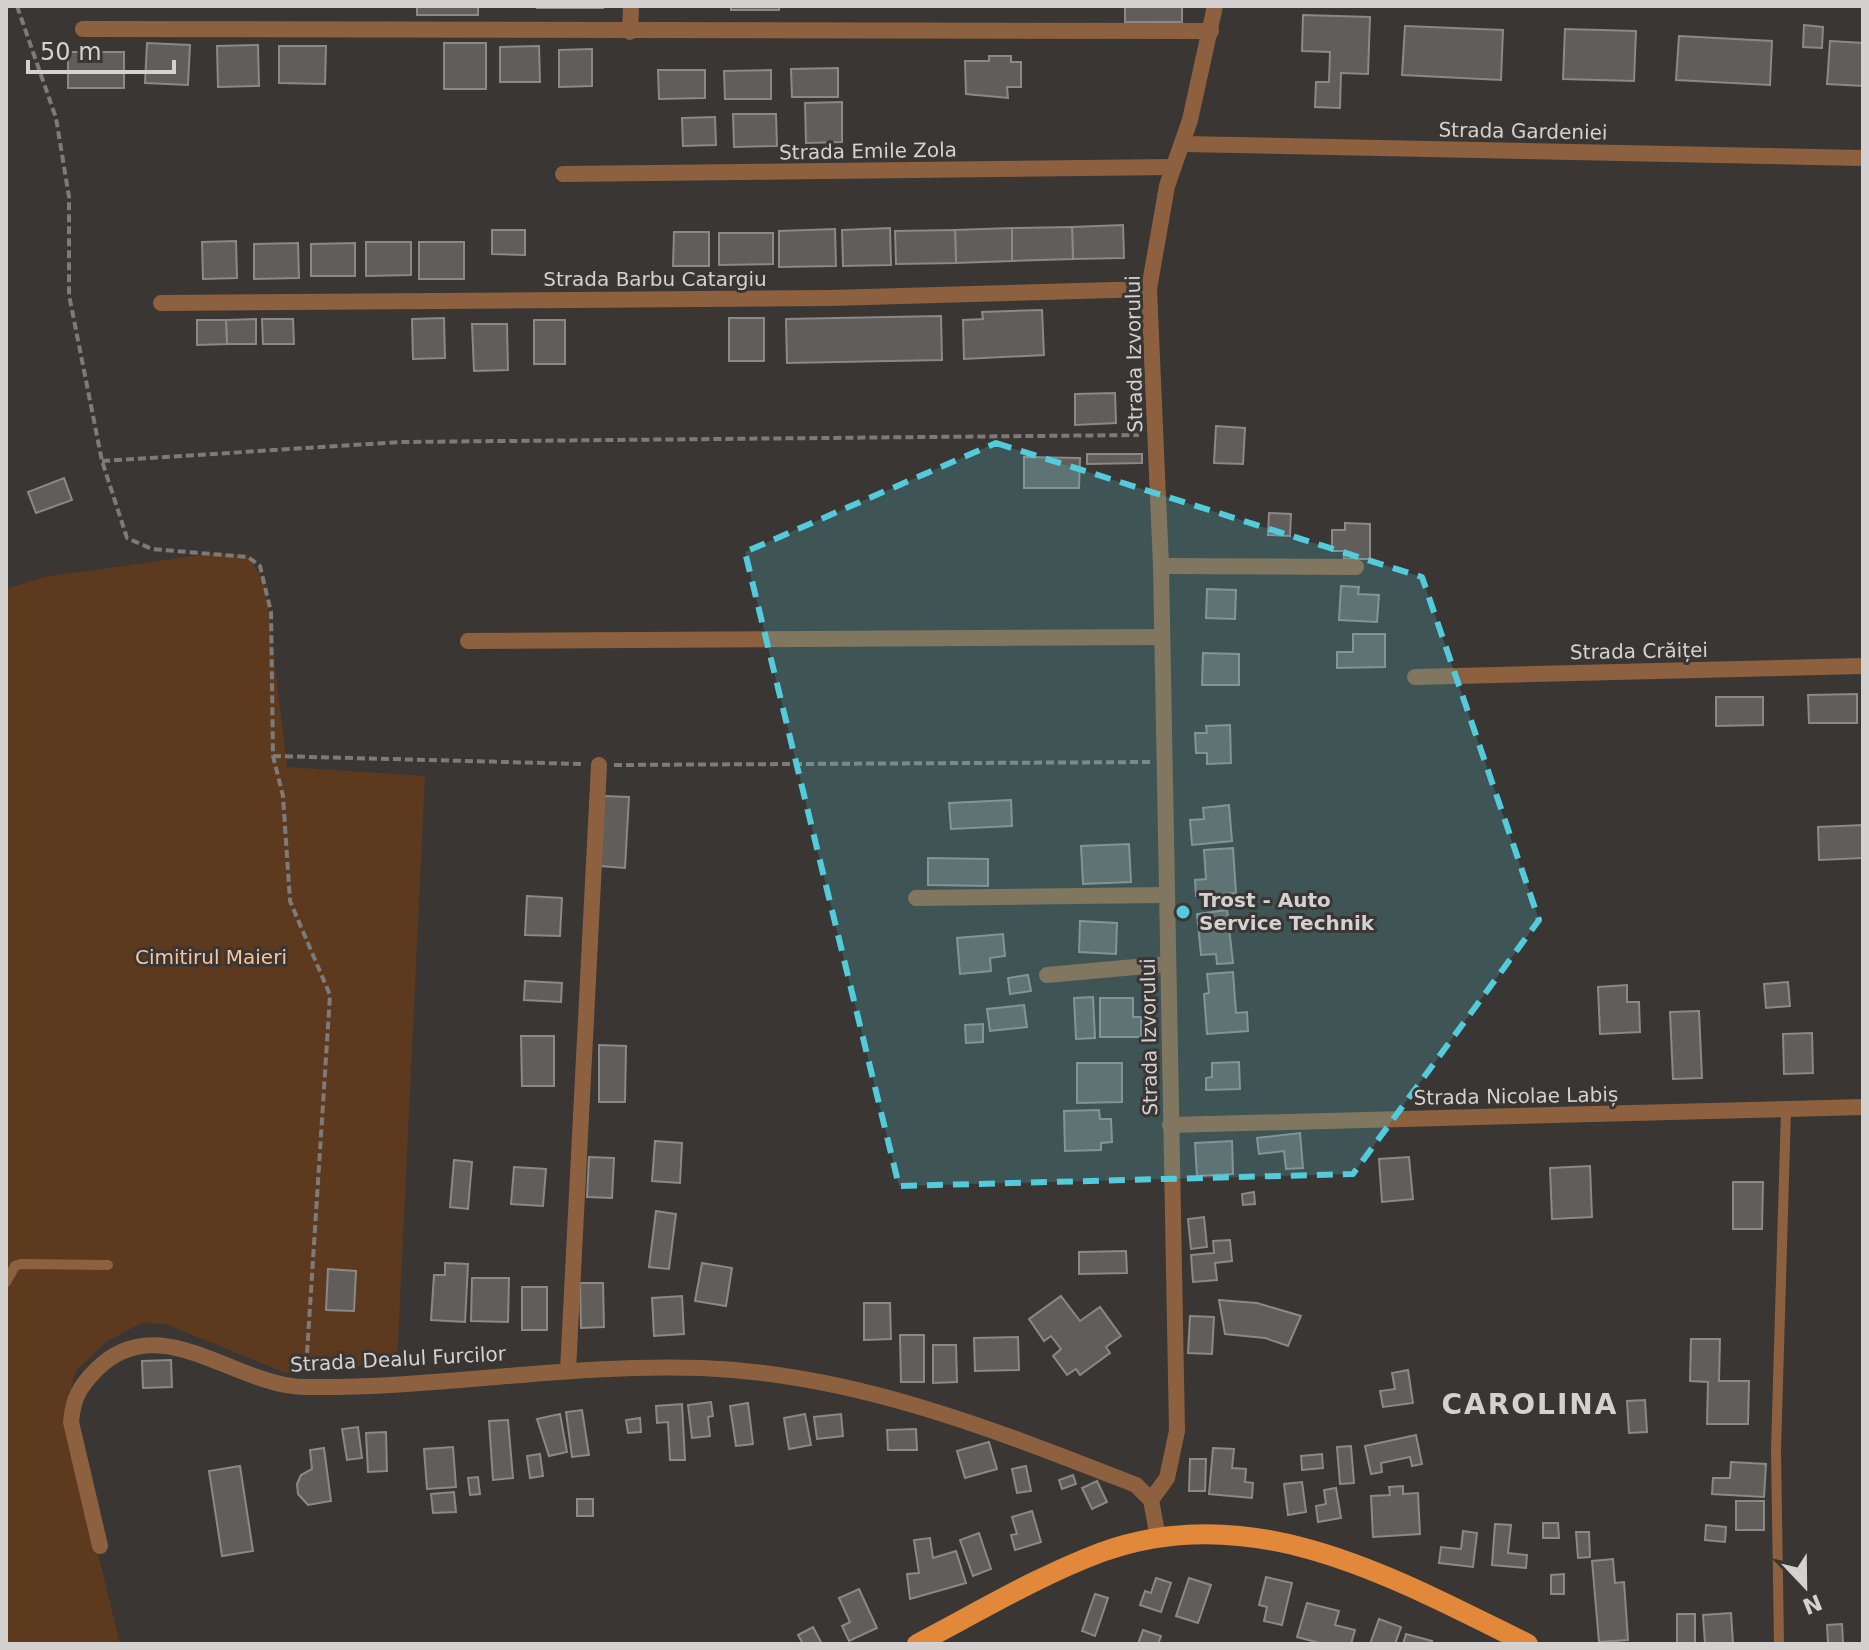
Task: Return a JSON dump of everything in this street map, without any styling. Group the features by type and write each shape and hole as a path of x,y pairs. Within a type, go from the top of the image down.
{"main road":[{"path":"917,1644 1077,1562 1158,1538 1225,1535 1267,1538 1317,1550 1409,1586 1528,1644"}],"street":[{"path":"630,32 631,6"},
{"name":"Strada Izvorului","path":"1151,1500 1167,1478 1177,1431 1161,566 1149,289 1173,167 1183,144 1215,6"},
{"path":"83,29 1211,31"},
{"name":"Strada Gardeniei","path":"1183,144 1863,158"},
{"name":"Strada Emile Zola","path":"563,174 1173,167"},
{"name":"Strada Barbu Catargiu","path":"161,303 830,298 1149,289"},
{"path":"1161,566 1356,567"},
{"path":"468,641 1162,637"},
{"name":"Strada Crăiței","path":"1415,677 1863,666"},
{"path":"568,1370 599,765"},
{"path":"916,898 1166,895"},
{"path":"1047,975 1168,964"},
{"name":"Strada Nicolae Labiș","path":"1170,1125 1863,1107"},
{"name":"Strada Dealul Furcilor","path":"100,1546 71,1422 80,1386 103,1362 142,1344 163,1343 257,1379 305,1387 568,1370 703,1368 766,1373 845,1386 969,1420 1136,1485 1151,1500"},
{"path":"1151,1500 1158,1538"}],"lane":[{"path":"1779,1644 1776,1450 1786,1109"},
{"path":"6,1282 15,1266 21,1264 108,1265"}],"path":[{"path":"17,6 58,134 69,197 69,295 102,461 127,538 137,545 248,557 260,566 269,597 274,639 273,756 283,796 290,901 330,995 305,1387"},
{"path":"102,461 401,442 1155,435"},
{"path":"273,756 599,765 1164,762"}],"highlighted area":[{"path":"996,443 1422,577 1539,920 1353,1174 899,1186 745,552"}],"green space":[{"name":"Cimitirul Maieri","path":"216,553 248,557 265,583 287,767 425,776 397,1362 286,1373 168,1325 143,1322 106,1342 76,1371 64,1413 120,1644 6,1644 6,589 44,577"}],"building":[{"path":"417,6 478,6 478,15 417,15"},
{"path":"603,6 603,8 537,8"},
{"path":"731,6 779,6 779,10 731,10"},
{"path":"1125,6 1182,6 1182,22 1125,22"},
{"path":"1303,15 1370,17 1368,74 1341,73 1340,108 1315,107 1316,82 1329,82 1330,52 1302,51"},
{"path":"1804,25 1823,27 1822,48 1803,47"},
{"path":"1405,26 1503,30 1501,80 1402,75"},
{"path":"1565,29 1636,31 1634,81 1563,79"},
{"path":"1679,36 1772,41 1770,85 1676,80"},
{"path":"1830,41 1863,43 1863,86 1827,84"},
{"path":"147,43 190,45 188,85 145,83"},
{"path":"444,43 486,43 486,89 444,89"},
{"path":"258,45 259,86 218,87 217,46"},
{"path":"279,46 326,46 325,84 279,83"},
{"path":"539,46 540,82 500,82 500,47"},
{"path":"592,49 592,86 559,87 559,50"},
{"path":"68,52 124,52 124,88 68,88"},
{"path":"989,56 1011,56 1011,62 1021,62 1021,87 1007,87 1008,98 966,94 965,61 989,61"},
{"path":"838,68 838,97 792,97 791,69"},
{"path":"658,70 705,70 705,98 659,99"},
{"path":"771,70 771,99 725,99 724,71"},
{"path":"842,102 842,142 806,143 805,103"},
{"path":"733,114 776,114 777,146 734,147"},
{"path":"715,117 716,145 683,146 682,118"},
{"path":"1123,225 1124,258 1073,259 1072,227"},
{"path":"1072,227 1073,259 1012,261 1012,228"},
{"path":"890,228 891,265 843,266 842,230"},
{"path":"1012,228 1012,261 956,263 955,230"},
{"path":"835,229 836,266 779,267 779,231"},
{"path":"492,230 525,230 525,255 492,254"},
{"path":"955,230 956,263 896,264 895,231"},
{"path":"674,232 709,232 709,266 673,266"},
{"path":"719,233 773,233 773,264 719,265"},
{"path":"236,241 237,278 203,279 202,242"},
{"path":"366,242 411,242 411,275 366,276"},
{"path":"419,242 464,242 464,279 419,279"},
{"path":"298,243 299,278 254,279 254,244"},
{"path":"355,243 355,276 311,276 311,244"},
{"path":"1042,310 1044,355 964,359 963,320 983,319 982,312"},
{"path":"941,316 942,360 787,363 786,319"},
{"path":"444,318 445,358 413,359 412,319"},
{"path":"729,318 764,318 764,361 729,361"},
{"path":"256,319 256,344 227,344 226,320"},
{"path":"262,319 293,319 294,344 263,344"},
{"path":"197,320 226,320 227,344 197,345"},
{"path":"534,320 565,320 565,364 534,364"},
{"path":"472,324 507,324 508,370 474,371"},
{"path":"1115,393 1116,423 1075,425 1075,394"},
{"path":"1216,426 1245,428 1243,464 1214,463"},
{"path":"1087,454 1142,454 1142,463 1087,464"},
{"path":"1024,457 1080,458 1079,488 1024,488"},
{"path":"64,478 72,500 36,513 28,492"},
{"path":"1269,513 1291,514 1290,536 1268,535"},
{"path":"1345,523 1370,524 1370,559 1344,559 1344,551 1332,551 1332,530 1345,530"},
{"path":"1341,586 1359,587 1358,594 1379,595 1377,622 1339,620"},
{"path":"1207,589 1236,590 1235,619 1206,618"},
{"path":"1353,634 1385,634 1385,667 1337,668 1337,652 1353,652"},
{"path":"1203,653 1239,654 1239,685 1202,685"},
{"path":"1857,694 1857,723 1809,723 1808,695"},
{"path":"1716,697 1763,697 1763,725 1716,726"},
{"path":"1230,725 1231,763 1207,764 1207,753 1196,753 1195,733 1207,733 1206,726"},
{"path":"604,796 629,797 625,868 600,866"},
{"path":"1011,800 1012,826 951,829 949,803"},
{"path":"1229,805 1232,841 1192,845 1190,820 1204,819 1203,808"},
{"path":"1863,825 1863,858 1819,860 1818,827"},
{"path":"1129,844 1131,882 1083,884 1081,846"},
{"path":"1233,848 1236,893 1196,896 1195,880 1206,879 1204,850"},
{"path":"928,858 988,859 988,886 928,885"},
{"path":"527,896 562,898 560,936 525,935"},
{"path":"1227,910 1233,963 1217,964 1216,954 1201,955 1197,914"},
{"path":"1080,921 1117,923 1116,954 1079,952"},
{"path":"1003,934 1005,956 990,958 991,971 960,974 957,938"},
{"path":"1233,972 1236,1013 1247,1012 1248,1031 1207,1034 1204,994 1209,993 1207,974"},
{"path":"1028,975 1031,991 1010,994 1008,978"},
{"path":"525,981 562,983 561,1002 524,1000"},
{"path":"1788,982 1790,1006 1766,1008 1764,984"},
{"path":"1627,985 1627,1002 1639,1002 1640,1032 1600,1034 1598,987"},
{"path":"1093,997 1095,1038 1076,1039 1074,998"},
{"path":"1100,998 1133,998 1133,1017 1141,1017 1141,1037 1100,1037"},
{"path":"1024,1005 1027,1027 990,1031 987,1009"},
{"path":"1699,1011 1702,1078 1673,1079 1670,1012"},
{"path":"983,1024 983,1042 966,1043 965,1025"},
{"path":"1812,1033 1813,1073 1784,1074 1783,1034"},
{"path":"521,1036 554,1036 554,1086 522,1086"},
{"path":"599,1045 626,1046 625,1102 599,1102"},
{"path":"1239,1062 1240,1089 1206,1090 1206,1078 1212,1077 1212,1063"},
{"path":"1077,1063 1122,1063 1122,1102 1077,1103"},
{"path":"1099,1110 1100,1119 1111,1119 1112,1142 1101,1143 1101,1150 1065,1151 1064,1111"},
{"path":"1300,1133 1303,1168 1286,1169 1284,1151 1259,1154 1257,1138"},
{"path":"655,1141 682,1143 680,1183 652,1181"},
{"path":"1232,1141 1233,1174 1197,1176 1195,1143"},
{"path":"589,1157 614,1158 612,1198 587,1197"},
{"path":"1409,1157 1413,1199 1382,1202 1379,1159"},
{"path":"454,1160 472,1162 468,1209 450,1207"},
{"path":"1590,1166 1592,1217 1552,1219 1550,1168"},
{"path":"514,1167 546,1169 543,1206 511,1204"},
{"path":"1733,1182 1763,1182 1762,1229 1733,1229"},
{"path":"1254,1192 1255,1204 1243,1205 1242,1194"},
{"path":"656,1211 676,1214 669,1269 649,1267"},
{"path":"1204,1217 1207,1247 1191,1249 1188,1219"},
{"path":"1230,1240 1232,1261 1215,1263 1217,1280 1193,1282 1191,1255 1214,1253 1213,1241"},
{"path":"1126,1251 1127,1273 1079,1274 1079,1252"},
{"path":"445,1263 468,1264 465,1322 431,1320 434,1275 445,1275"},
{"path":"702,1263 732,1268 726,1306 695,1301"},
{"path":"328,1269 356,1271 354,1311 326,1310"},
{"path":"472,1278 509,1278 508,1322 471,1321"},
{"path":"580,1283 603,1283 604,1327 581,1328"},
{"path":"522,1287 547,1287 547,1330 522,1330"},
{"path":"682,1296 684,1334 654,1336 652,1298"},
{"path":"1061,1296 1080,1321 1100,1307 1121,1336 1106,1347 1110,1353 1080,1375 1076,1369 1067,1375 1053,1356 1061,1349 1051,1336 1044,1341 1029,1319"},
{"path":"1219,1300 1257,1303 1301,1316 1288,1346 1265,1338 1225,1334"},
{"path":"864,1303 890,1303 891,1339 864,1340"},
{"path":"1190,1316 1214,1317 1212,1354 1188,1353"},
{"path":"900,1335 924,1335 924,1382 901,1382"},
{"path":"1018,1337 1019,1370 975,1371 974,1338"},
{"path":"1691,1339 1720,1339 1719,1381 1749,1381 1748,1424 1707,1424 1708,1382 1690,1381"},
{"path":"933,1345 956,1345 957,1382 933,1383"},
{"path":"171,1360 172,1387 143,1388 142,1361"},
{"path":"1408,1370 1413,1403 1383,1407 1380,1391 1395,1389 1392,1373"},
{"path":"1645,1400 1647,1432 1629,1433 1627,1401"},
{"path":"711,1402 713,1416 708,1417 710,1436 692,1438 688,1405"},
{"path":"748,1403 753,1444 736,1446 730,1406"},
{"path":"682,1404 685,1460 670,1460 668,1422 657,1423 656,1406"},
{"path":"582,1410 589,1455 572,1457 566,1412"},
{"path":"560,1414 567,1452 549,1456 537,1419"},
{"path":"805,1414 811,1445 789,1449 784,1418"},
{"path":"841,1414 843,1436 817,1439 814,1417"},
{"path":"640,1418 641,1432 628,1433 626,1420"},
{"path":"508,1420 513,1478 493,1480 489,1421"},
{"path":"358,1427 362,1458 347,1460 342,1429"},
{"path":"916,1429 917,1450 888,1450 887,1430"},
{"path":"386,1432 387,1471 368,1472 366,1433"},
{"path":"1416,1435 1422,1464 1412,1466 1410,1457 1381,1463 1382,1472 1371,1474 1365,1446"},
{"path":"989,1442 997,1469 965,1478 957,1451"},
{"path":"1351,1446 1354,1483 1340,1484 1337,1447"},
{"path":"453,1447 456,1487 427,1489 424,1449"},
{"path":"324,1448 331,1501 308,1505 298,1494 297,1484 301,1475 312,1469 310,1450"},
{"path":"1213,1448 1234,1449 1232,1468 1246,1469 1245,1482 1253,1483 1252,1498 1209,1494"},
{"path":"540,1454 543,1476 530,1478 527,1456"},
{"path":"1322,1454 1323,1468 1302,1470 1301,1456"},
{"path":"1190,1459 1206,1459 1205,1491 1189,1491"},
{"path":"1731,1462 1766,1464 1764,1497 1712,1494 1713,1478 1730,1478"},
{"path":"240,1466 253,1551 222,1556 209,1471"},
{"path":"1026,1466 1031,1491 1017,1493 1012,1469"},
{"path":"1073,1475 1076,1484 1062,1489 1059,1480"},
{"path":"478,1477 480,1494 470,1495 468,1478"},
{"path":"1097,1481 1107,1502 1092,1509 1082,1488"},
{"path":"1302,1482 1306,1512 1288,1515 1284,1484"},
{"path":"1403,1486 1403,1494 1418,1493 1420,1534 1373,1537 1371,1496 1390,1495 1389,1487"},
{"path":"1336,1488 1341,1518 1318,1522 1316,1506 1326,1504 1324,1490"},
{"path":"454,1492 456,1512 433,1513 431,1494"},
{"path":"577,1499 593,1499 593,1516 577,1516"},
{"path":"1736,1501 1764,1501 1764,1530 1736,1530"},
{"path":"1032,1511 1041,1542 1015,1550 1011,1535 1017,1534 1012,1517"},
{"path":"1543,1523 1558,1523 1559,1538 1543,1538"},
{"path":"1495,1524 1511,1525 1508,1553 1527,1555 1526,1568 1492,1565"},
{"path":"1706,1525 1726,1527 1725,1542 1705,1540"},
{"path":"1463,1531 1477,1533 1473,1567 1439,1563 1441,1547 1461,1549"},
{"path":"1576,1532 1589,1532 1590,1557 1578,1558"},
{"path":"979,1533 991,1569 973,1576 960,1540"},
{"path":"930,1538 933,1558 956,1551 966,1583 910,1599 907,1574 919,1573 914,1540"},
{"path":"1613,1559 1615,1583 1624,1582 1628,1640 1599,1642 1592,1561"},
{"path":"1564,1574 1564,1594 1551,1594 1551,1575"},
{"path":"1266,1577 1292,1583 1282,1625 1264,1621 1267,1607 1259,1605"},
{"path":"1156,1578 1171,1583 1161,1612 1140,1605 1145,1591 1151,1593"},
{"path":"1189,1578 1211,1585 1198,1623 1176,1616"},
{"path":"859,1589 877,1628 849,1641 842,1626 850,1622 839,1598"},
{"path":"1095,1594 1108,1598 1095,1636 1082,1631"},
{"path":"1307,1603 1339,1611 1335,1625 1355,1630 1351,1644 1323,1644 1297,1637"},
{"path":"1731,1613 1733,1643 1705,1644 1703,1615"},
{"path":"1677,1614 1695,1614 1695,1644 1677,1644"},
{"path":"1379,1619 1401,1627 1395,1644 1370,1644"},
{"path":"1842,1624 1843,1643 1828,1644 1827,1625"},
{"path":"813,1627 822,1644 803,1644 798,1635"},
{"path":"1143,1630 1161,1636 1158,1644 1138,1644"},
{"path":"1406,1634 1432,1641 1431,1644 1403,1644"}],"place":[{"name":"Trost - Auto Service Technik","path":"1183,912"}],"district":[{"name":"CAROLINA","path":"1530,1404"}]}
